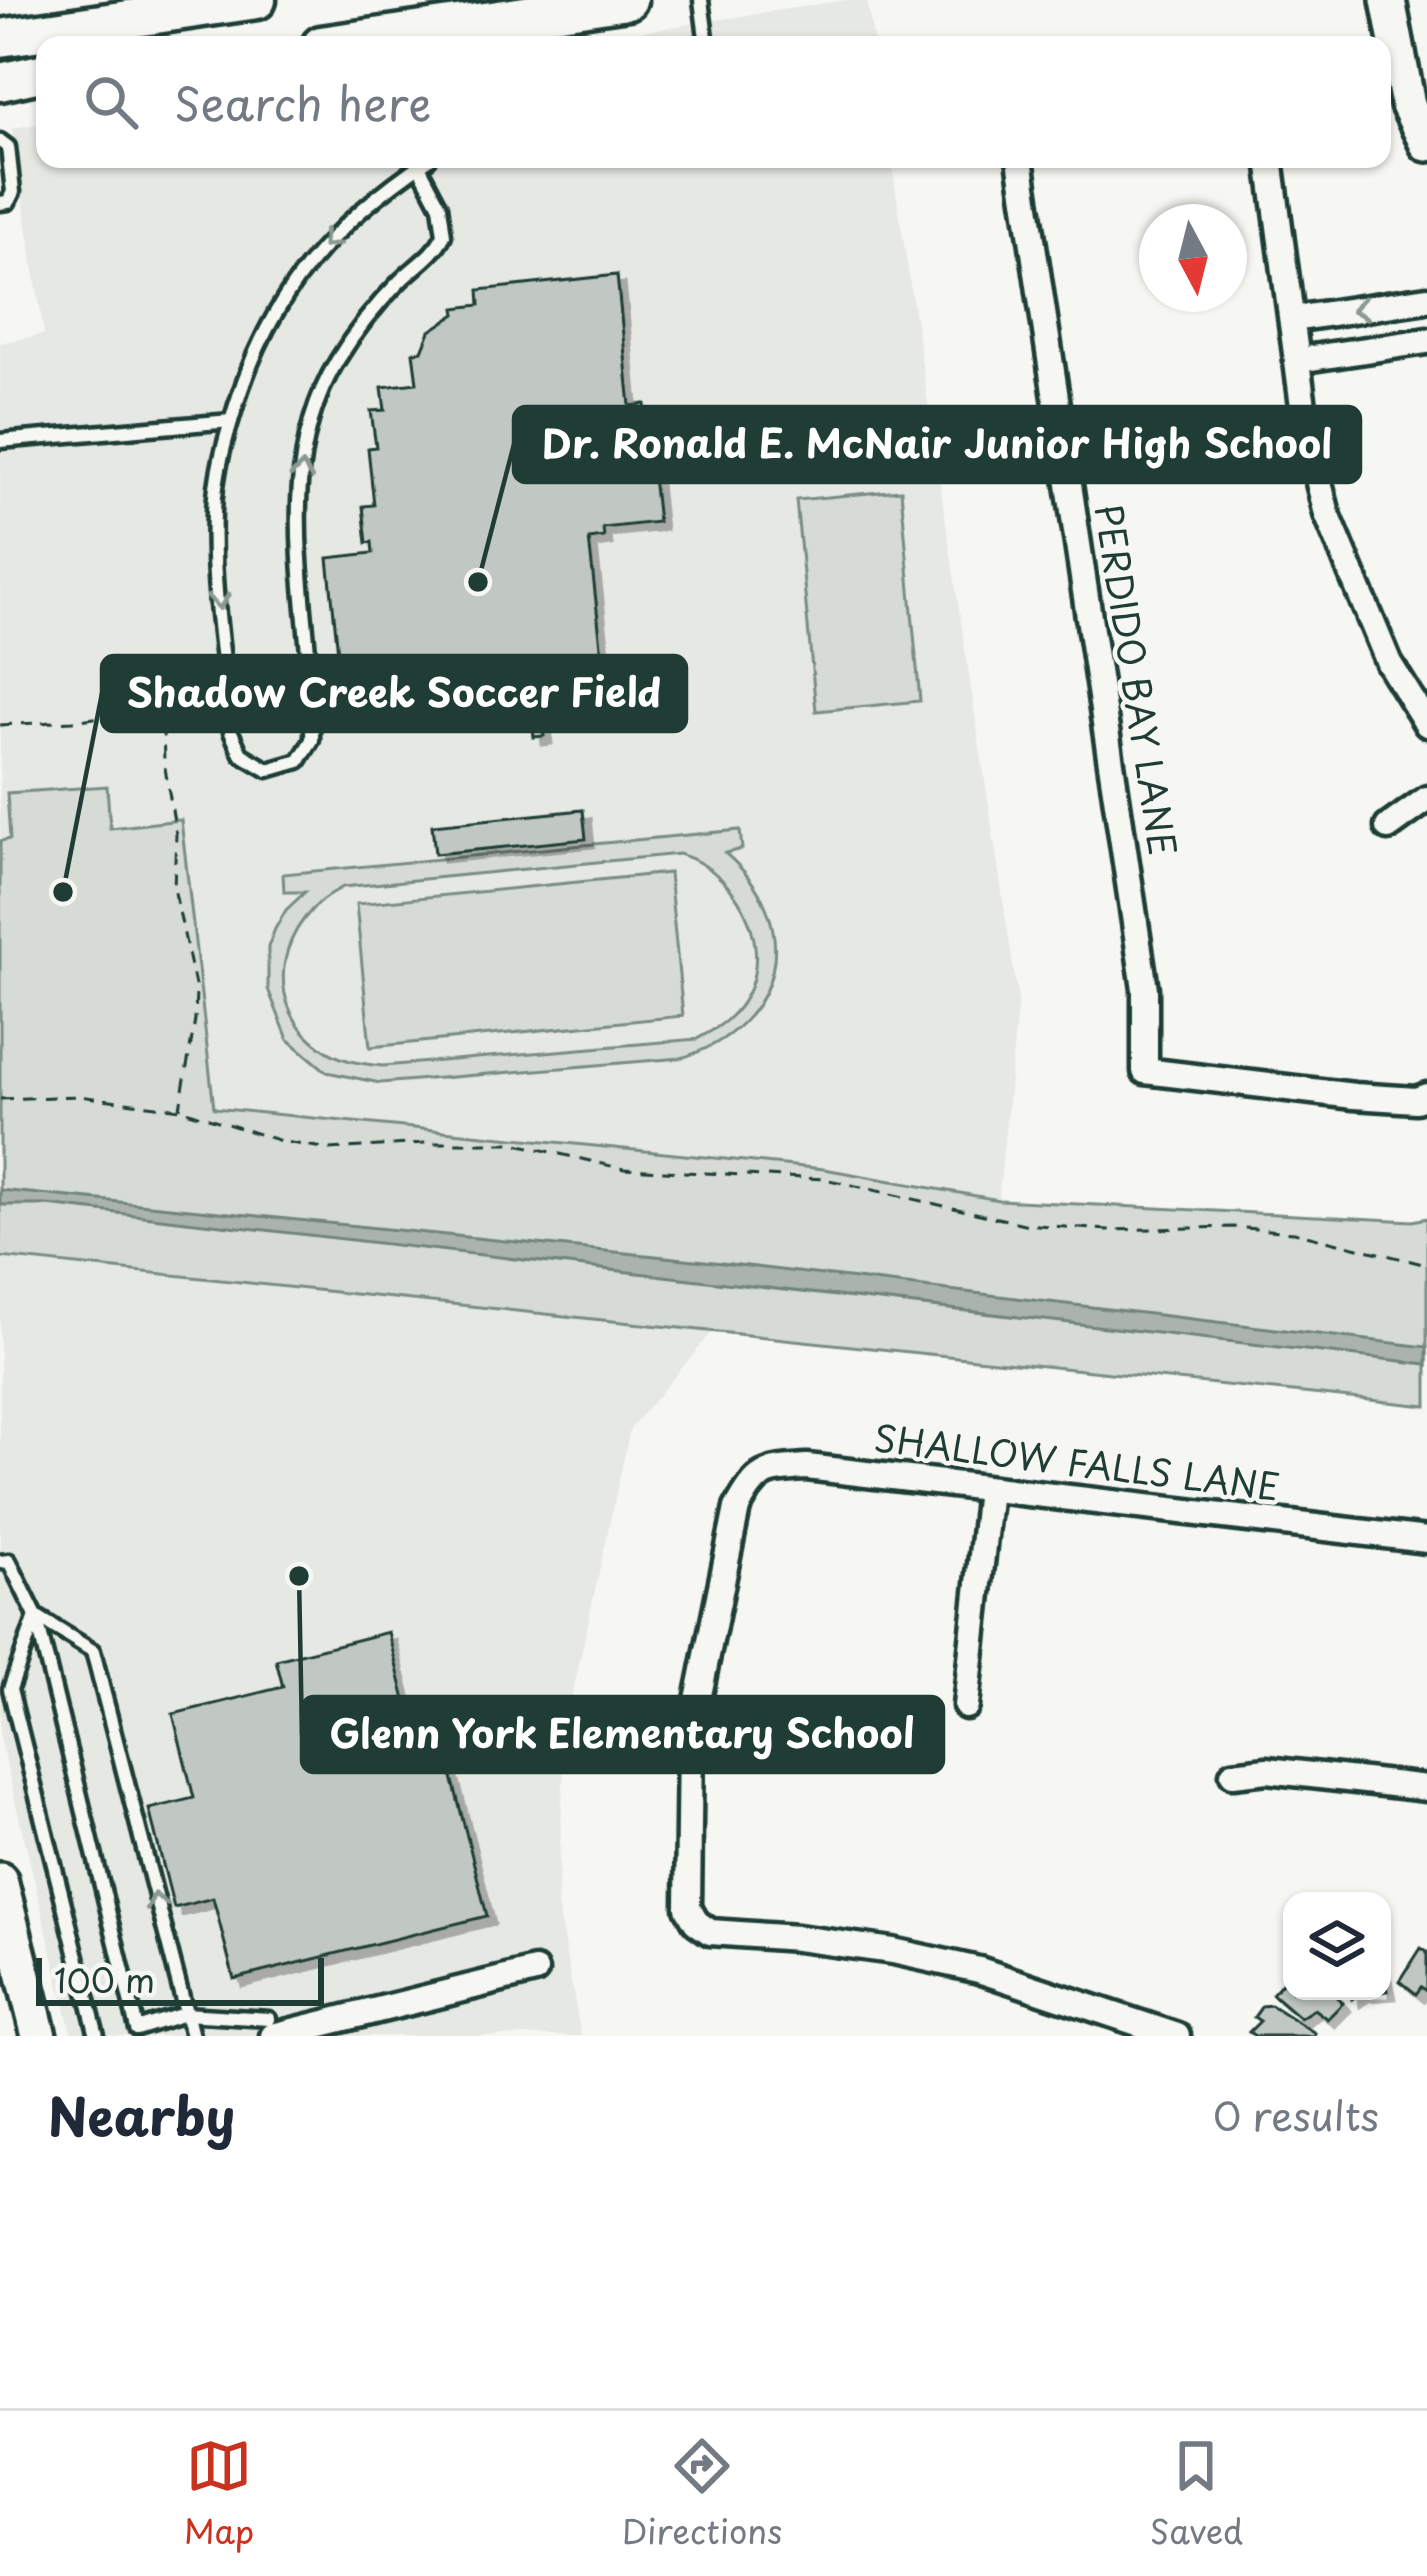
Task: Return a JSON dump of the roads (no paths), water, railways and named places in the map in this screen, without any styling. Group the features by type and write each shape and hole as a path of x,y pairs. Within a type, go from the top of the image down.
{"main road":[{"path":"0,38 257,0"},
{"path":"382,36 628,0"},
{"path":"1388,0 1408,105 1427,145"},
{"path":"0,82 36,74"},
{"path":"0,92 36,87"},
{"path":"0,1880 39,2036"}],"street":[{"name":"PERDIDO BAY LANE","path":"1021,168 1145,989 1145,1071 1354,1096 1416,1100 1427,1096"},
{"path":"1271,168 1307,436 1327,514 1389,663 1427,724"},
{"path":"1293,320 1427,299"},
{"path":"1298,360 1427,341"},
{"path":"1388,826 1427,799"},
{"name":"SHALLOW FALLS LANE","path":"1177,2036 1072,1998 936,1960 796,1938 710,1933 696,1922 688,1908 690,1739 736,1508 753,1480 776,1469 807,1467 1427,1540"},
{"path":"966,1706 989,1489"},
{"path":"1233,1774 1267,1770 1427,1788"},
{"path":"272,2028 535,1971"}],"lane":[{"path":"701,0 706,36"},
{"path":"0,141 8,147 13,192 8,202 0,203"},
{"path":"416,168 365,204 294,282 266,327 221,454 214,510 231,732 246,759 268,770 299,760 312,740 299,536 308,437 325,386 351,339 444,235 426,168"},
{"path":"0,441 231,421"},
{"path":"0,1562 9,1561 36,1616 137,2029 184,2014 272,2028"},
{"path":"36,1616 93,1651 192,2036"},
{"path":"36,1616 10,1689 98,2036"}],"place":[{"name":"Dr. Ronald E. McNair Junior High School","path":"478,582"},
{"name":"Shadow Creek Soccer Field","path":"63,892"},
{"name":"Glenn York Elementary School","path":"299,1576"}]}
